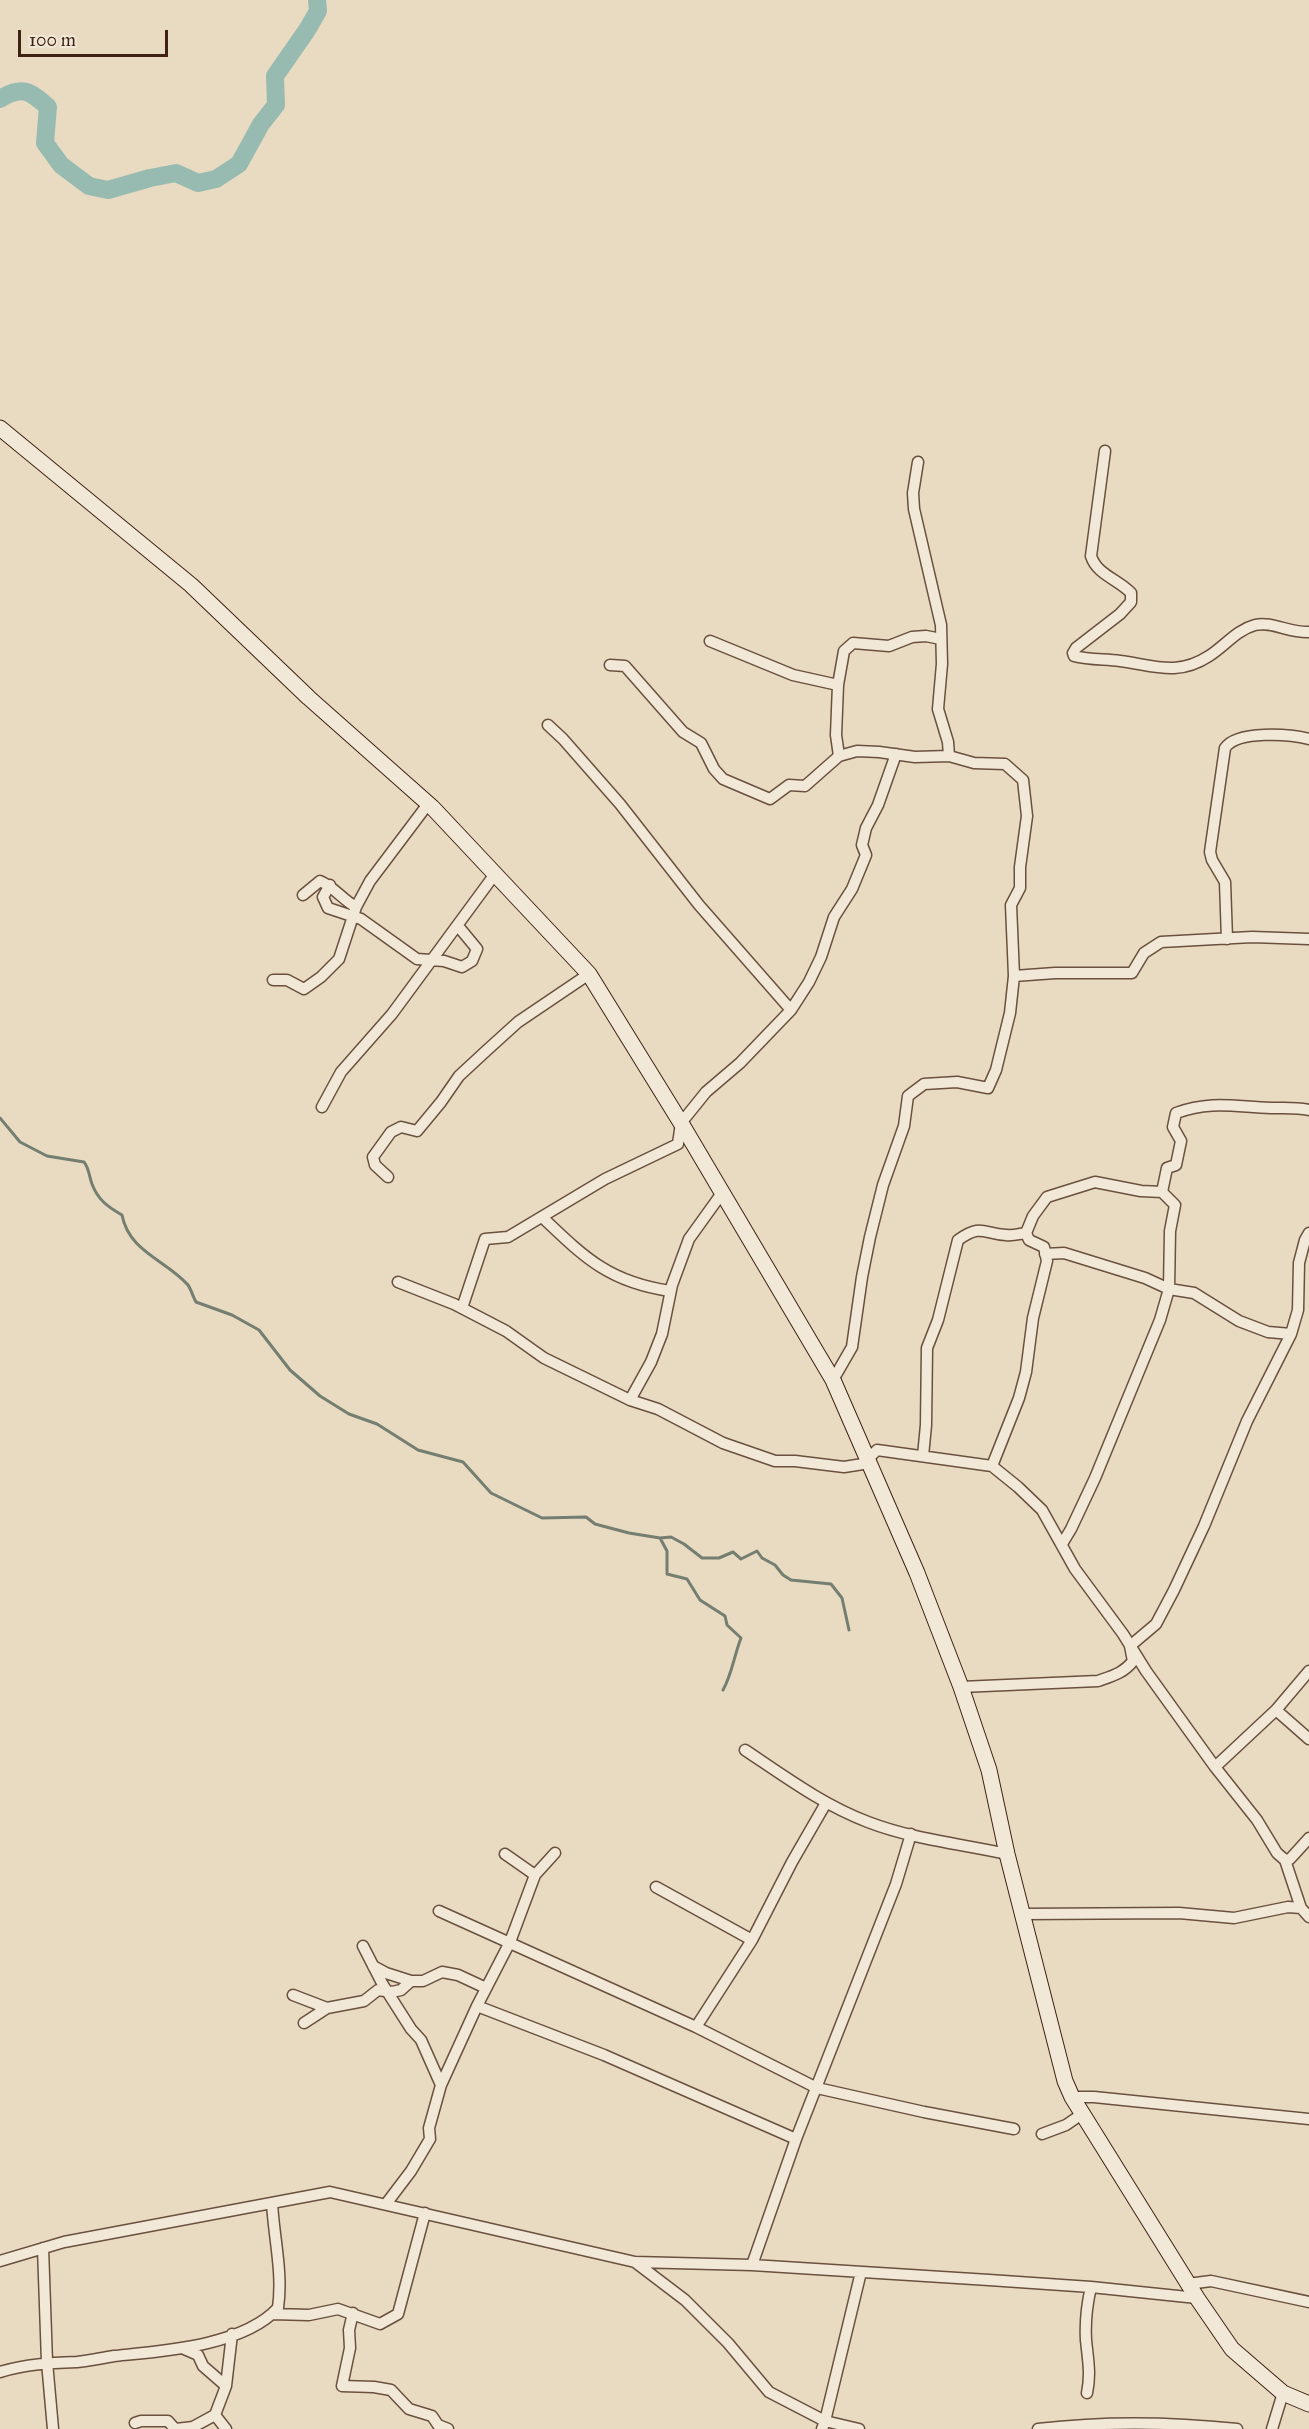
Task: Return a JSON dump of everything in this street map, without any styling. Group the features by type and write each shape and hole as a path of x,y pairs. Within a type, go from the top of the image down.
{"street":[{"path":"0,428 191,585 309,698 428,804 590,974 833,1380 917,1573 961,1687 989,1770 1007,1854 1065,2081 1072,2097 1197,2298 1232,2349 1283,2393 1309,2404"},
{"path":"1105,451 1091,556 1094,565 1123,584 1131,593 1131,602 1120,614 1076,648 1073,652 1074,656 1123,661 1163,669 1181,666 1209,656 1235,635 1254,626 1264,624 1292,632 1309,632"},
{"path":"918,462 913,493 914,509 941,626 942,664 938,709 948,742 949,756"},
{"path":"839,756 836,735 838,685 844,651 853,643 890,646 912,637 926,636 941,639"},
{"path":"710,641 793,675 838,685"},
{"path":"610,665 625,666 682,732 701,743 714,769 723,779 770,799 789,785 805,786 839,756 857,751 915,757 949,756 974,763 1005,764 1023,780 1027,816 1020,867 1020,888 1011,905 1014,976 1010,1013 996,1070 988,1088 957,1082 924,1084 908,1096 904,1126 883,1185 870,1237 852,1347 833,1380"},
{"path":"548,725 620,804 699,904 791,1011"},
{"path":"1227,939 1225,882 1210,852 1225,748 1228,743 1238,739 1260,736 1275,735 1309,739"},
{"path":"462,1308 485,1239 508,1238 604,1179 678,1144 681,1123 706,1092 740,1063 791,1011 809,982 821,957 834,917 852,890 863,864 866,855 862,845 867,828 878,805 896,754"},
{"path":"273,980 286,980 304,989 321,977 339,958 355,912 370,881 428,804"},
{"path":"322,1107 341,1072 392,1014 495,874"},
{"path":"303,895 320,881 330,885 361,919 417,959 462,967 472,961 477,949 458,926"},
{"path":"330,885 323,897 328,908 355,912"},
{"path":"1014,976 1055,973 1132,973 1144,953 1161,942 1309,939"},
{"path":"387,1178 375,1165 373,1157 391,1132 401,1127 417,1131 459,1076 486,1051 518,1022 590,974"},
{"path":"1162,1192 1167,1168 1176,1165 1181,1141 1173,1127 1176,1113 1190,1107 1217,1104 1244,1104 1270,1108 1294,1107 1309,1110"},
{"path":"992,1466 1026,1371 1034,1318 1047,1261 1044,1247 1029,1240 1026,1233 1033,1216 1047,1197 1095,1182 1141,1191 1162,1192 1175,1205 1170,1231 1168,1289 1160,1320 1095,1478 1062,1544"},
{"path":"630,1400 651,1362 662,1334 670,1291 689,1239 722,1193"},
{"path":"542,1217 606,1272 643,1287 670,1291"},
{"path":"923,1456 926,1425 927,1348 938,1320 958,1240 967,1234 981,1230 1004,1236 1026,1233"},
{"path":"1130,1646 1155,1624 1174,1590 1204,1526 1247,1421 1291,1334 1298,1310 1299,1263 1309,1233"},
{"path":"1046,1254 1064,1253 1146,1278 1168,1289 1194,1293 1221,1311 1268,1332 1291,1334"},
{"path":"398,1282 462,1308 506,1331 544,1358 630,1400 658,1409 723,1443 775,1461 844,1467 863,1464 877,1450 992,1466 1042,1510 1075,1569 1215,1767 1257,1820 1277,1853 1285,1860 1305,1912"},
{"path":"961,1687 1098,1681 1119,1674 1128,1668 1133,1661 1130,1646"},
{"path":"1215,1767 1276,1710 1309,1671"},
{"path":"1276,1710 1309,1739"},
{"path":"745,1750 826,1803 869,1822 911,1834 1007,1854"},
{"path":"696,2027 752,1940 792,1862 826,1803"},
{"path":"752,2265 796,2139 818,2088 896,1884 911,1834"},
{"path":"1285,1860 1290,1859 1309,1838"},
{"path":"386,2204 411,2172 430,2139 429,2128 441,2085 477,2006 510,1942 535,1875 555,1853"},
{"path":"505,1854 535,1875"},
{"path":"656,1887 752,1940"},
{"path":"1023,1914 1179,1913 1234,1918 1288,1907 1305,1912"},
{"path":"439,1911 696,2027 818,2088 1014,2129"},
{"path":"363,1946 387,1991 411,2029 421,2040 441,2085"},
{"path":"372,1965 386,1973 411,1981 423,1980 442,1972 458,1975 486,1988"},
{"path":"304,2023 327,2007 364,2001 378,1990 401,1989 411,1981"},
{"path":"293,1995 327,2007"},
{"path":"477,2006 604,2055 796,2139"},
{"path":"1072,2097 1094,2097 1309,2119"},
{"path":"1042,2134 1066,2125 1082,2114"},
{"path":"0,2261 64,2242 330,2192 635,2262 752,2265 1091,2287 1197,2298"},
{"path":"0,2372 47,2362 79,2362 182,2348 215,2341 257,2325 278,2308 280,2267 272,2203"},
{"path":"272,2314 309,2315 338,2309 380,2324 398,2314 425,2214"},
{"path":"43,2248 47,2362 53,2429"},
{"path":"635,2262 685,2300 728,2343 769,2392 823,2425 859,2429"},
{"path":"823,2425 861,2272"},
{"path":"1188,2283 1211,2281 1309,2302"},
{"path":"1087,2393 1090,2378 1086,2340 1087,2302 1091,2287"},
{"path":"353,2313 349,2330 350,2348 342,2386 391,2390 409,2409 432,2416 438,2425 448,2429"},
{"path":"135,2423 168,2421 176,2429 193,2427 215,2415 226,2386 232,2334"},
{"path":"182,2348 198,2355 203,2366 226,2386"},
{"path":"1272,2429 1283,2393"},
{"path":"215,2415 226,2429"},
{"path":"1038,2429 1124,2423 1196,2424 1237,2429"}],"waterway":[{"path":"0,99 20,91 31,94 48,107 45,143 61,165 89,186 108,190 176,173 198,183 216,179 239,164 261,124 276,105 275,76 318,11 317,0"},
{"path":"0,1118 20,1142 47,1156 84,1162 94,1190 100,1199 122,1215 126,1228 140,1247 188,1285 196,1302 232,1315 259,1330 290,1370 320,1396 349,1414 377,1424 418,1450 463,1462 491,1493 542,1518 586,1517 595,1524 629,1533 660,1538 671,1537 702,1558 719,1558 733,1552 741,1559 757,1551 762,1558 775,1565 783,1575 791,1580 831,1584 842,1598 849,1630"},
{"path":"660,1538 667,1551 667,1574 687,1579 700,1600 725,1616 727,1625 741,1638 723,1690"}]}
